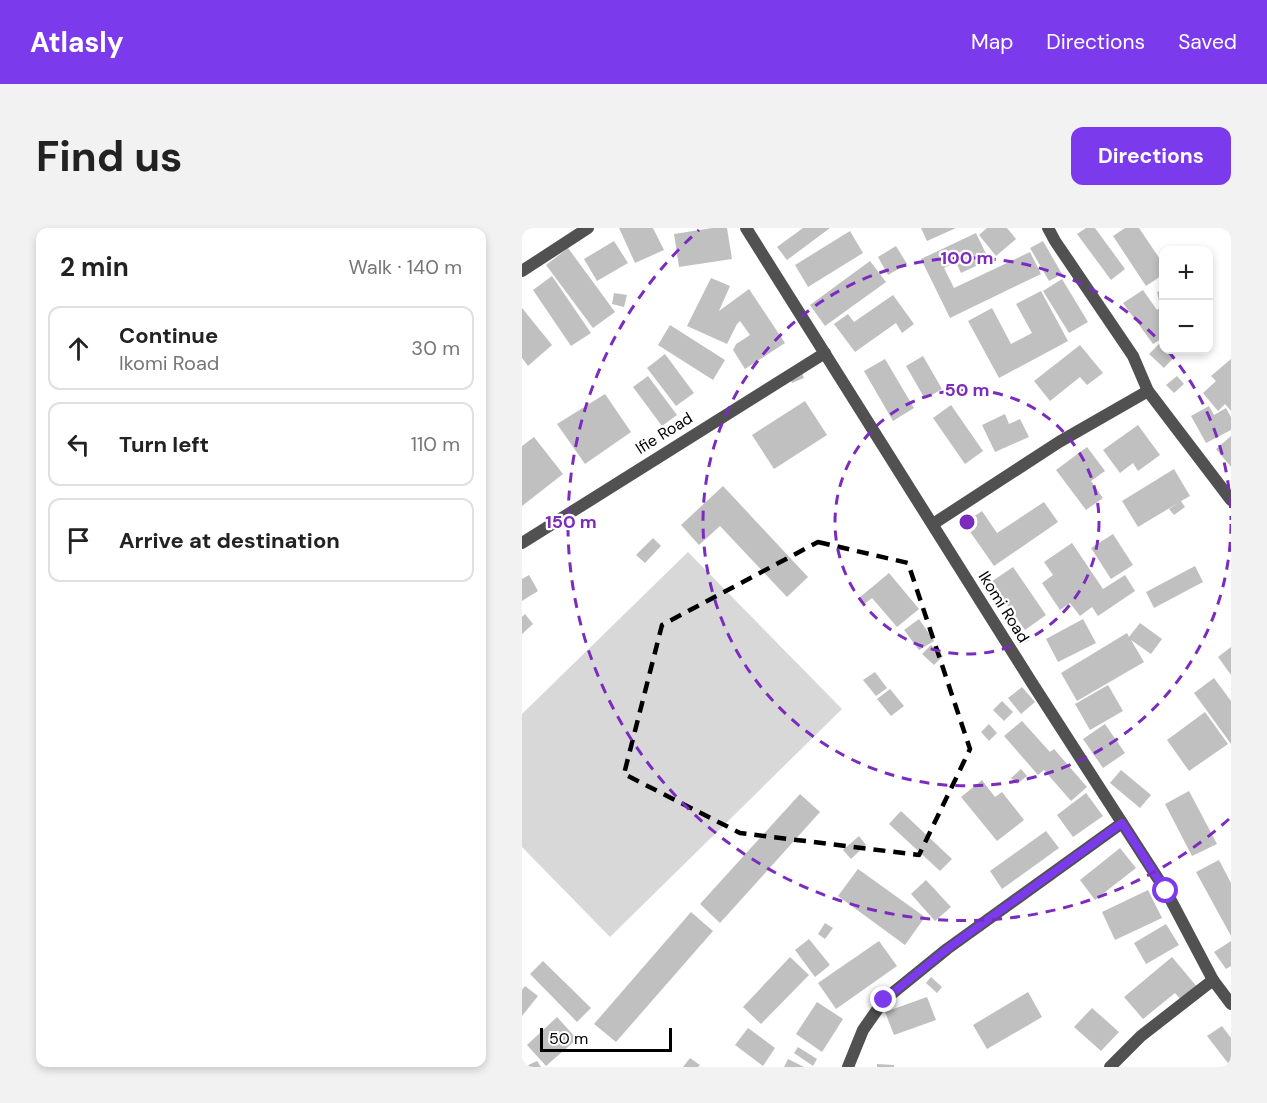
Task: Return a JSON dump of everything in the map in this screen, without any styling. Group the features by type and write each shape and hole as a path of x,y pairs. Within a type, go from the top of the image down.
{"street":[{"path":"522,271 588,228"},
{"name":"Ikomi Road","path":"746,228 1032,683 1166,891 1213,980 1231,1004"},
{"path":"1048,228 1133,356 1148,391 1231,500"},
{"name":"Ifie Road","path":"522,543 825,353"},
{"path":"933,524 1059,442 1148,391"},
{"path":"849,1067 863,1030 884,1000 947,949 1122,823"},
{"path":"1110,1067 1141,1036 1213,980"}],"highlighted area":[{"path":"818,542 908,563 970,749 919,855 740,833 624,774 662,625"}],"shaded area":[{"path":"688,552 842,709 610,937 522,847 522,714"}],"building":[{"path":"619,228 653,228 664,250 635,263"},
{"path":"727,228 732,259 679,267 674,234"},
{"path":"803,228 830,228 787,260 777,247"},
{"path":"921,228 956,228 927,241"},
{"path":"987,228 1007,228 1016,239 996,256 979,235"},
{"path":"1086,228 1095,228 1125,269 1111,280 1077,234"},
{"path":"1125,228 1139,228 1159,258 1159,277 1146,286 1113,236"},
{"path":"850,231 863,253 808,287 795,265"},
{"path":"976,233 989,260 961,273 956,262 944,268 954,288 1030,252 1041,274 950,318 921,259"},
{"path":"614,241 628,263 597,281 584,259"},
{"path":"1043,241 1062,274 1049,281 1030,248"},
{"path":"896,246 907,264 888,275 878,257"},
{"path":"568,248 615,312 593,328 546,265"},
{"path":"870,261 886,282 825,326 810,305"},
{"path":"552,276 591,333 571,346 533,290"},
{"path":"711,278 730,286 719,311 749,289 785,343 745,369 733,350 736,344 750,335 740,321 727,344 687,326"},
{"path":"1062,279 1088,322 1069,333 1043,291"},
{"path":"1143,290 1157,310 1159,309 1159,340 1153,344 1123,303"},
{"path":"1041,291 1068,341 999,378 968,321 992,308 1011,344 1032,333 1016,304"},
{"path":"614,293 627,295 624,307 612,304"},
{"path":"893,295 914,324 902,333 896,323 855,352 834,324 848,314 854,322"},
{"path":"522,308 552,345 528,366 522,358"},
{"path":"670,325 725,360 713,380 658,345"},
{"path":"1159,344 1159,354 1175,356 1164,368 1149,354"},
{"path":"1080,345 1103,373 1087,385 1080,377 1050,401 1034,381"},
{"path":"665,354 694,393 676,406 647,368"},
{"path":"923,356 942,389 925,399 906,366"},
{"path":"885,359 914,408 893,421 864,371"},
{"path":"1231,359 1231,411 1225,404 1218,411 1203,393 1216,381 1211,376"},
{"path":"799,366 804,378 792,383 787,371"},
{"path":"648,376 677,415 662,426 633,387"},
{"path":"1177,376 1184,384 1174,393 1166,385"},
{"path":"605,394 631,432 585,464 557,424"},
{"path":"805,401 827,435 774,469 752,435"},
{"path":"951,405 983,451 965,464 933,418"},
{"path":"1209,406 1214,415 1226,408 1231,417 1231,430 1206,443 1191,416"},
{"path":"1005,414 1009,424 1020,419 1029,437 995,452 982,425"},
{"path":"1138,425 1160,455 1138,471 1133,463 1120,473 1103,450"},
{"path":"1231,436 1231,467 1216,449"},
{"path":"534,437 563,474 522,506 522,446"},
{"path":"1087,447 1105,471 1091,481 1103,498 1086,510 1056,470"},
{"path":"1174,469 1190,496 1181,501 1185,507 1174,515 1169,509 1178,503 1138,527 1122,501"},
{"path":"723,486 808,577 787,597 720,526 699,545 681,525"},
{"path":"1044,502 1058,522 994,566 964,523 982,511 997,533"},
{"path":"1113,534 1133,565 1111,579 1091,548"},
{"path":"653,538 661,546 645,563 636,555"},
{"path":"1072,543 1103,589 1125,575 1135,591 1098,616 1092,607 1080,616 1070,603 1060,610 1042,583 1053,575 1044,562"},
{"path":"1195,566 1203,582 1154,608 1146,592"},
{"path":"1013,567 1046,615 1025,630 991,582"},
{"path":"889,573 919,609 897,627 872,598 864,604 859,598"},
{"path":"529,575 538,591 522,601 522,579"},
{"path":"525,614 533,624 522,634 522,617"},
{"path":"919,619 934,641 919,650 904,630"},
{"path":"1083,619 1096,643 1058,662 1046,639"},
{"path":"1140,623 1162,639 1151,654 1131,640 1144,662 1077,701 1061,673 1127,633 1129,637"},
{"path":"931,645 943,656 934,665 922,654"},
{"path":"1231,647 1231,675 1218,657"},
{"path":"875,672 887,688 876,696 863,680"},
{"path":"1214,678 1231,701 1231,744 1194,693"},
{"path":"1108,685 1123,711 1090,730 1075,704"},
{"path":"1022,687 1035,702 1021,714 1008,698"},
{"path":"890,689 904,706 891,716 877,699"},
{"path":"1002,701 1013,712 1004,721 993,710"},
{"path":"1205,712 1228,744 1189,771 1167,740"},
{"path":"1022,721 1050,752 1054,749 1087,787 1071,801 1044,770 1038,775 1004,736"},
{"path":"989,724 997,733 989,741 981,732"},
{"path":"1105,724 1125,753 1103,768 1083,739"},
{"path":"1021,769 1027,776 1017,784 1011,778"},
{"path":"1121,770 1151,795 1140,808 1110,783"},
{"path":"982,780 995,797 1002,792 1024,820 997,841 961,797"},
{"path":"1189,791 1217,844 1192,856 1165,804"},
{"path":"1086,793 1103,816 1073,837 1057,815"},
{"path":"800,794 820,812 720,923 700,904"},
{"path":"901,811 952,859 940,871 889,824"},
{"path":"1046,831 1059,848 1002,889 990,871"},
{"path":"859,836 866,845 851,859 843,850"},
{"path":"1120,848 1136,868 1095,900 1080,880"},
{"path":"1219,860 1231,883 1231,936 1196,872"},
{"path":"858,869 925,917 905,945 838,896"},
{"path":"926,880 951,907 935,921 911,894"},
{"path":"1148,890 1162,918 1115,940 1102,912"},
{"path":"691,912 713,931 616,1042 594,1024"},
{"path":"825,923 833,928 825,939 818,934"},
{"path":"1166,924 1179,945 1146,964 1134,943"},
{"path":"809,939 830,965 815,977 795,950"},
{"path":"879,941 897,966 836,1009 818,983"},
{"path":"1231,941 1231,966 1226,969 1214,952"},
{"path":"790,957 809,975 761,1024 743,1007"},
{"path":"1172,957 1198,988 1182,1001 1175,993 1143,1019 1124,997"},
{"path":"543,961 591,1008 577,1022 530,974"},
{"path":"931,977 942,987 937,993 926,983"},
{"path":"525,986 538,996 522,1016 522,990"},
{"path":"1028,992 1042,1017 987,1049 973,1025"},
{"path":"927,997 936,1020 894,1035 885,1012"},
{"path":"817,1002 843,1019 822,1052 796,1034"},
{"path":"1092,1008 1119,1032 1101,1051 1074,1027"},
{"path":"557,1017 577,1039 546,1066 527,1045"},
{"path":"1222,1026 1231,1038 1231,1067 1207,1036"},
{"path":"748,1028 775,1048 763,1066 735,1045"},
{"path":"798,1047 817,1059 813,1066 794,1053"},
{"path":"690,1058 700,1065 683,1067"},
{"path":"788,1059 804,1067 784,1067"},
{"path":"537,1061 541,1067 524,1067"},
{"path":"877,1064 894,1065 894,1067 877,1067"}],"route":[{"path":"884,1000 947,949 1122,823 1166,891"}]}
